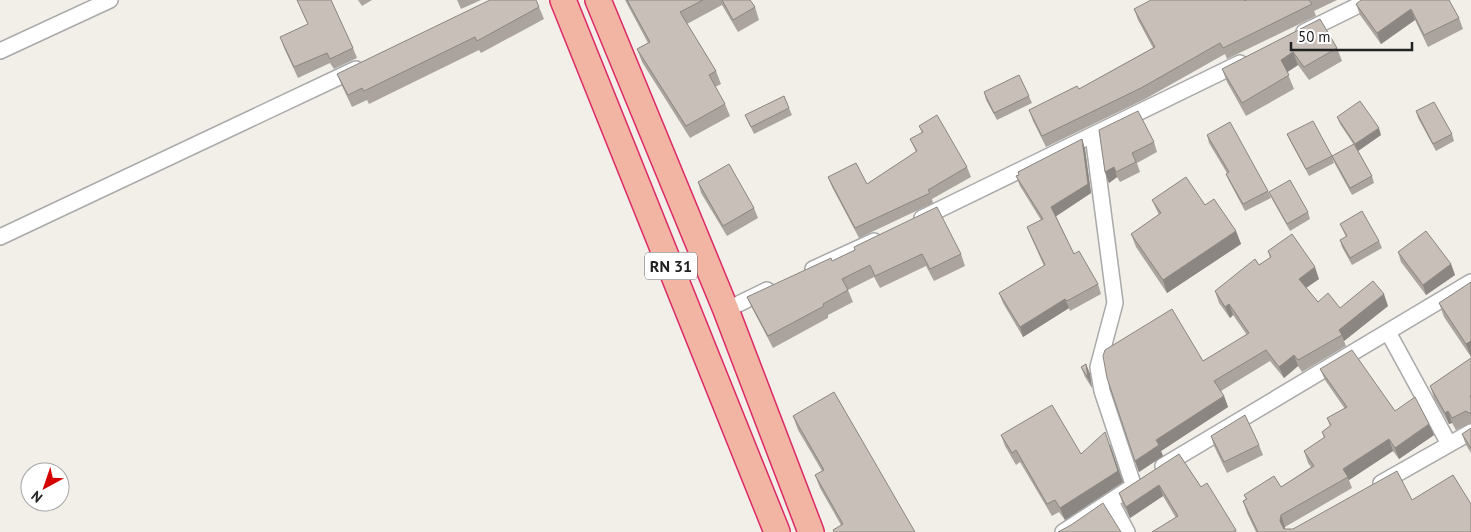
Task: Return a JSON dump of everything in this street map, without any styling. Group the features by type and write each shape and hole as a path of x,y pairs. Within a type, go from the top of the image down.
{"highway":[{"name":"RN 31","path":"563,0 778,532"},
{"name":"RN 31","path":"598,0 726,310 811,532"}],"street":[{"path":"0,51 110,0"},
{"path":"1290,38 1361,4"},
{"path":"906,226 1255,56"},
{"path":"0,237 369,63"},
{"path":"1093,135 1115,303 1098,367 1102,391 1144,479"},
{"path":"798,276 888,234"},
{"path":"1063,532 1082,527 1144,479 1471,282"},
{"path":"726,310 780,284"},
{"path":"1388,332 1449,444"},
{"path":"1371,488 1471,432"},
{"path":"1112,502 1127,532"}],"building":[{"path":"297,0 331,0 353,48 330,59 327,53 294,67 280,37 308,24"},
{"path":"490,0 536,0 539,7 477,41 475,37 364,91 362,88 348,95 337,74"},
{"path":"627,0 703,0 680,12 716,71 709,75 725,104 686,126 637,49 650,42"},
{"path":"722,0 750,0 755,7 733,20"},
{"path":"1151,0 1309,0 1312,4 1223,48 1220,43 1141,88 1042,136 1029,110 1077,86 1079,89 1155,47 1134,9"},
{"path":"1361,0 1449,0 1459,18 1424,35 1411,9 1377,33 1356,4"},
{"path":"1320,19 1337,48 1304,67 1293,52 1281,60 1289,75 1242,103 1222,69"},
{"path":"1019,75 1029,96 994,113 984,92"},
{"path":"784,96 789,108 751,127 745,115"},
{"path":"1360,101 1379,128 1355,144 1337,117"},
{"path":"1434,102 1452,134 1433,144 1416,111"},
{"path":"1138,111 1154,142 1132,153 1136,162 1116,172 1114,167 1105,172 1099,130"},
{"path":"937,115 967,167 928,190 930,193 855,228 828,177 856,163 867,184 917,151 910,139 923,132 919,126"},
{"path":"1313,121 1332,156 1306,169 1287,134"},
{"path":"1230,122 1268,191 1243,204 1226,174 1229,172 1207,135"},
{"path":"1082,139 1088,184 1051,207 1074,254 1079,251 1098,284 1067,301 1065,299 1020,327 999,293 1045,265 1027,227 1043,219 1016,176 1019,175 1018,172"},
{"path":"1354,144 1372,176 1350,188 1332,156"},
{"path":"729,164 754,208 723,226 698,182"},
{"path":"1186,177 1205,205 1214,199 1236,231 1163,280 1131,234 1161,213 1152,200"},
{"path":"1290,180 1308,212 1287,224 1269,192"},
{"path":"937,207 961,254 930,269 922,254 875,276 870,265 842,279 848,290 823,304 824,306 768,336 747,297 831,258 832,261 855,250 854,247"},
{"path":"1362,211 1379,241 1350,258 1340,240 1347,236 1340,224"},
{"path":"1426,231 1451,264 1423,285 1398,252"},
{"path":"1292,234 1315,267 1299,279 1318,302 1328,293 1340,308 1373,281 1384,294 1339,330 1342,335 1298,360 1294,355 1279,367 1266,350 1214,381 1224,396 1156,440 1159,445 1135,461 1107,378 1103,356 1105,350 1172,309 1203,361 1249,333 1229,304 1225,307 1215,291 1255,259 1259,265 1271,257 1268,251"},
{"path":"1471,282 1471,341 1466,344 1439,303"},
{"path":"1352,350 1395,411 1415,397 1429,424 1395,448 1389,439 1343,469 1348,477 1281,515 1280,521 1284,529 1293,529 1397,471 1412,500 1453,475 1471,504 1471,532 1258,532 1243,501 1247,499 1244,495 1274,476 1281,487 1314,466 1304,451 1325,437 1322,432 1331,425 1327,418 1347,407 1320,369"},
{"path":"1471,358 1471,414 1466,411 1452,418 1448,411 1445,413 1430,386"},
{"path":"1086,364 1088,378 1081,367"},
{"path":"834,392 915,532 834,532 833,530 843,524 815,475 824,470 793,416"},
{"path":"1052,405 1081,454 1105,432 1118,471 1060,508 1055,500 1047,504 1016,450 1012,453 1001,435"},
{"path":"1245,415 1259,445 1224,462 1211,436"},
{"path":"1471,428 1471,448 1462,434"},
{"path":"1179,454 1201,487 1207,483 1236,530 1233,532 1152,532 1178,516 1159,485 1126,507 1119,493"},
{"path":"1103,503 1121,532 1058,532 1071,525"}]}
